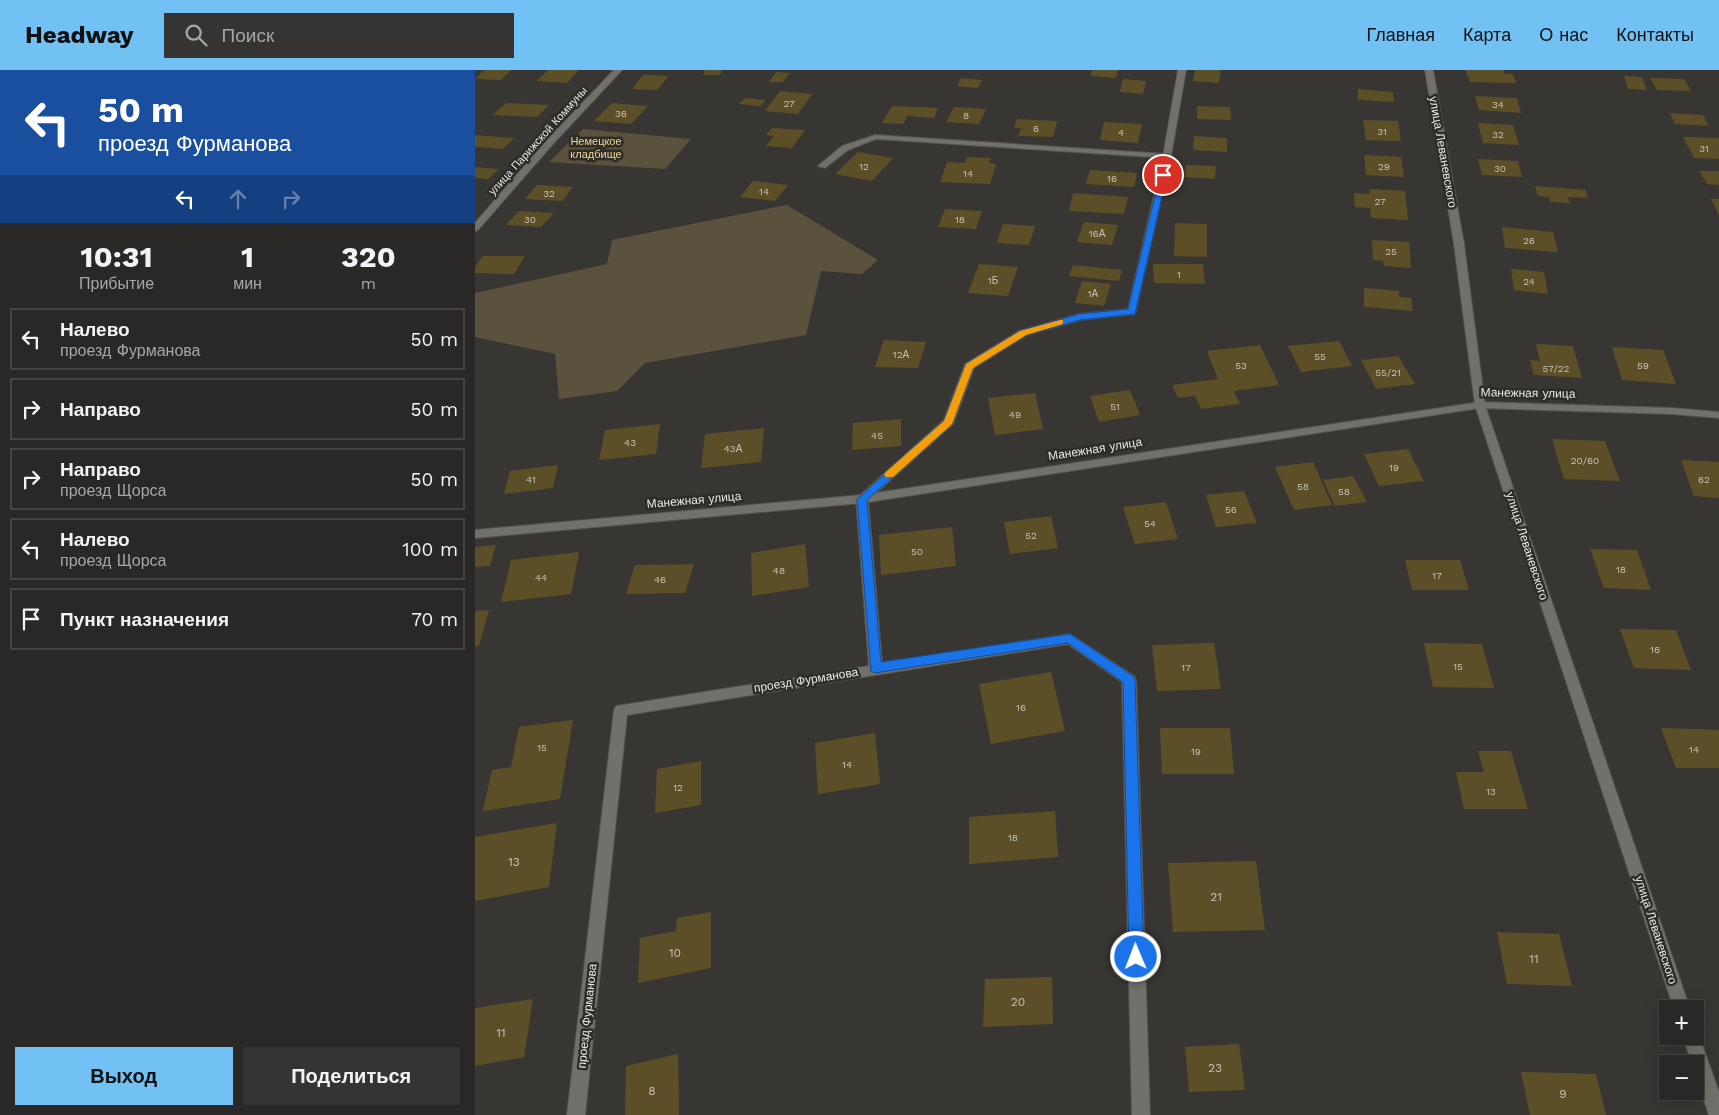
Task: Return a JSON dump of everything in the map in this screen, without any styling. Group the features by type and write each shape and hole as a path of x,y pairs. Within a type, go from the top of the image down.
{"street":[{"name":"улица Парижской Коммуны","path":"475,228 549,144 619,70"},
{"path":"875,668 862,499 949,422 969,366 1023,333 1079,317 1132,312 1167,156 1182,70"},
{"name":"улица Леваневского","path":"1429,70 1459,244 1480,404 1679,1000"},
{"path":"822,166 845,148 875,138 1167,156"},
{"name":"Манежная улица","path":"475,534 862,499 1480,404 1672,411 1719,415"},
{"name":"проезд Фурманова","path":"577,1115 621,710 1070,638 1129,680 1141,1115"},
{"path":"1694,1045 1718,1115"}],"green space":[{"name":"Немецкое кладбище","path":"583,129 691,139 665,169 549,162"},
{"path":"787,205 878,260 862,274 821,271 806,335 645,363 617,391 559,399 555,354 475,337 475,293 607,264 612,240"}],"building":[{"path":"484,70 511,70 501,80 475,79"},
{"path":"548,70 579,70 567,83 537,81"},
{"path":"705,70 722,70 720,75 703,75"},
{"path":"1092,70 1118,70 1116,78 1090,76"},
{"path":"1195,70 1221,70 1219,83 1193,81"},
{"path":"1465,70 1504,70 1505,74 1513,74 1516,83 1470,82"},
{"path":"776,72 790,73 783,82 769,82"},
{"path":"643,75 669,76 657,90 632,89"},
{"path":"1624,76 1642,77 1647,90 1628,89"},
{"path":"961,78 982,80 978,88 957,86"},
{"path":"1650,78 1684,79 1691,91 1657,90"},
{"path":"1123,79 1146,81 1143,94 1120,92"},
{"path":"1358,89 1393,92 1394,102 1358,100"},
{"path":"780,91 812,94 798,114 765,111"},
{"path":"1475,96 1517,98 1521,113 1479,110"},
{"path":"745,98 766,100 760,106 739,104"},
{"path":"506,103 549,105 537,117 493,115"},
{"path":"612,103 648,106 631,124 594,121"},
{"path":"892,106 938,108 934,118 907,116 903,124 882,123"},
{"path":"1197,106 1230,107 1231,120 1197,119"},
{"path":"954,107 986,109 979,124 946,122"},
{"path":"1670,113 1703,115 1709,126 1675,124"},
{"path":"1017,119 1057,121 1053,137 1018,136 1021,128 1014,128"},
{"path":"1363,120 1398,121 1401,141 1366,140"},
{"path":"1104,122 1142,124 1138,143 1100,140"},
{"path":"1478,123 1513,125 1519,145 1483,143"},
{"path":"772,128 805,130 792,148 766,146 774,136 766,135"},
{"path":"475,135 514,138 503,149 475,147"},
{"path":"1194,136 1227,138 1227,152 1193,150"},
{"path":"1683,137 1719,138 1719,159 1694,158"},
{"path":"858,152 893,158 872,181 835,174"},
{"path":"1364,155 1401,157 1404,177 1366,175"},
{"path":"967,157 991,158 989,163 996,164 990,184 940,182 947,162 965,163"},
{"path":"1478,159 1518,161 1522,177 1482,175"},
{"path":"1186,165 1216,166 1215,179 1184,177"},
{"path":"475,167 499,169 488,179 475,178"},
{"path":"1090,170 1137,173 1134,187 1086,184"},
{"path":"1699,171 1719,171 1719,185 1707,184"},
{"path":"753,181 788,185 775,201 740,197"},
{"path":"537,185 573,187 562,201 525,199"},
{"path":"1535,186 1586,190 1588,198 1568,197 1570,203 1550,202 1549,197 1538,196"},
{"path":"1370,189 1405,191 1408,220 1371,218 1370,208 1355,207 1354,193 1370,194"},
{"path":"1073,193 1128,197 1124,214 1069,211"},
{"path":"1711,199 1719,199 1719,215"},
{"path":"945,209 982,211 976,229 938,227"},
{"path":"519,211 554,213 541,227 506,225"},
{"path":"1084,222 1118,225 1112,245 1077,242"},
{"path":"1175,223 1207,224 1207,257 1174,256"},
{"path":"1003,224 1035,226 1029,245 997,243"},
{"path":"1502,227 1553,232 1558,252 1505,248"},
{"path":"1372,240 1409,242 1411,268 1384,266 1383,261 1373,260"},
{"path":"483,256 525,256 514,274 475,273 475,267"},
{"path":"979,264 1018,267 1008,296 968,293"},
{"path":"1153,264 1203,264 1205,284 1154,283"},
{"path":"1073,265 1122,270 1119,281 1069,276"},
{"path":"1511,269 1544,272 1548,294 1514,290"},
{"path":"1082,281 1111,284 1104,306 1075,303"},
{"path":"1364,288 1399,291 1399,297 1411,298 1413,311 1364,307"},
{"path":"884,340 926,342 918,368 875,367"},
{"path":"1339,341 1352,366 1301,372 1288,346"},
{"path":"1536,344 1573,346 1582,378 1534,375 1530,360 1540,361"},
{"path":"1260,345 1279,385 1234,391 1240,404 1201,409 1195,396 1178,398 1172,385 1218,379 1207,351"},
{"path":"1612,347 1663,350 1676,384 1622,380"},
{"path":"1398,356 1415,384 1376,389 1361,360"},
{"path":"1130,390 1140,415 1099,422 1090,396"},
{"path":"1035,393 1043,429 995,435 988,398"},
{"path":"901,419 901,446 852,450 853,423"},
{"path":"660,424 656,454 599,460 605,430"},
{"path":"764,428 761,462 701,468 705,434"},
{"path":"1552,439 1605,441 1620,481 1564,479"},
{"path":"1408,449 1424,481 1379,486 1364,454"},
{"path":"1681,460 1719,462 1719,498 1694,496"},
{"path":"1313,462 1332,505 1294,510 1275,467"},
{"path":"558,465 553,488 504,494 510,471"},
{"path":"1353,476 1367,502 1335,506 1323,480"},
{"path":"1244,491 1257,523 1216,527 1206,495"},
{"path":"1166,502 1178,539 1135,544 1123,507"},
{"path":"1051,516 1058,548 1010,554 1004,522"},
{"path":"952,527 956,566 881,575 879,535"},
{"path":"805,544 809,587 752,596 751,553"},
{"path":"496,545 490,566 475,567 475,547"},
{"path":"1590,549 1637,550 1651,590 1604,588"},
{"path":"579,552 571,594 501,602 511,560"},
{"path":"1405,560 1460,560 1469,590 1412,590"},
{"path":"694,564 685,593 626,594 635,565"},
{"path":"489,610 479,646 475,646 475,611"},
{"path":"1620,629 1676,630 1691,670 1634,668"},
{"path":"1214,643 1221,689 1157,691 1152,645"},
{"path":"1424,643 1482,644 1494,688 1433,687"},
{"path":"1051,672 1065,731 991,744 979,684"},
{"path":"573,720 560,799 483,811 492,770 511,767 519,727"},
{"path":"1160,728 1230,728 1234,774 1162,774"},
{"path":"1661,728 1719,730 1719,768 1676,768"},
{"path":"875,733 880,784 818,794 815,743"},
{"path":"1478,751 1511,751 1528,809 1464,809 1456,772 1484,772"},
{"path":"701,761 701,805 655,813 657,769"},
{"path":"1055,811 1058,857 969,864 969,817"},
{"path":"557,823 549,887 475,901 475,837"},
{"path":"1256,861 1265,930 1173,932 1168,863"},
{"path":"711,912 711,968 638,983 640,938 676,931 677,918"},
{"path":"1497,932 1559,934 1572,986 1507,984"},
{"path":"1052,977 1053,1024 983,1027 985,979"},
{"path":"533,999 524,1057 475,1066 475,1008"},
{"path":"1239,1044 1245,1090 1189,1092 1185,1047"},
{"path":"678,1054 679,1115 625,1115 626,1066"},
{"path":"1521,1072 1596,1074 1606,1115 1530,1115"}],"slow traffic":[{"path":"889,475 949,422 969,366 1023,333 1060,322"}],"route":[{"path":"1136,957 1129,680 1070,638 875,668 862,499 949,422 969,366 1023,333 1079,317 1132,312 1163,175"}]}
